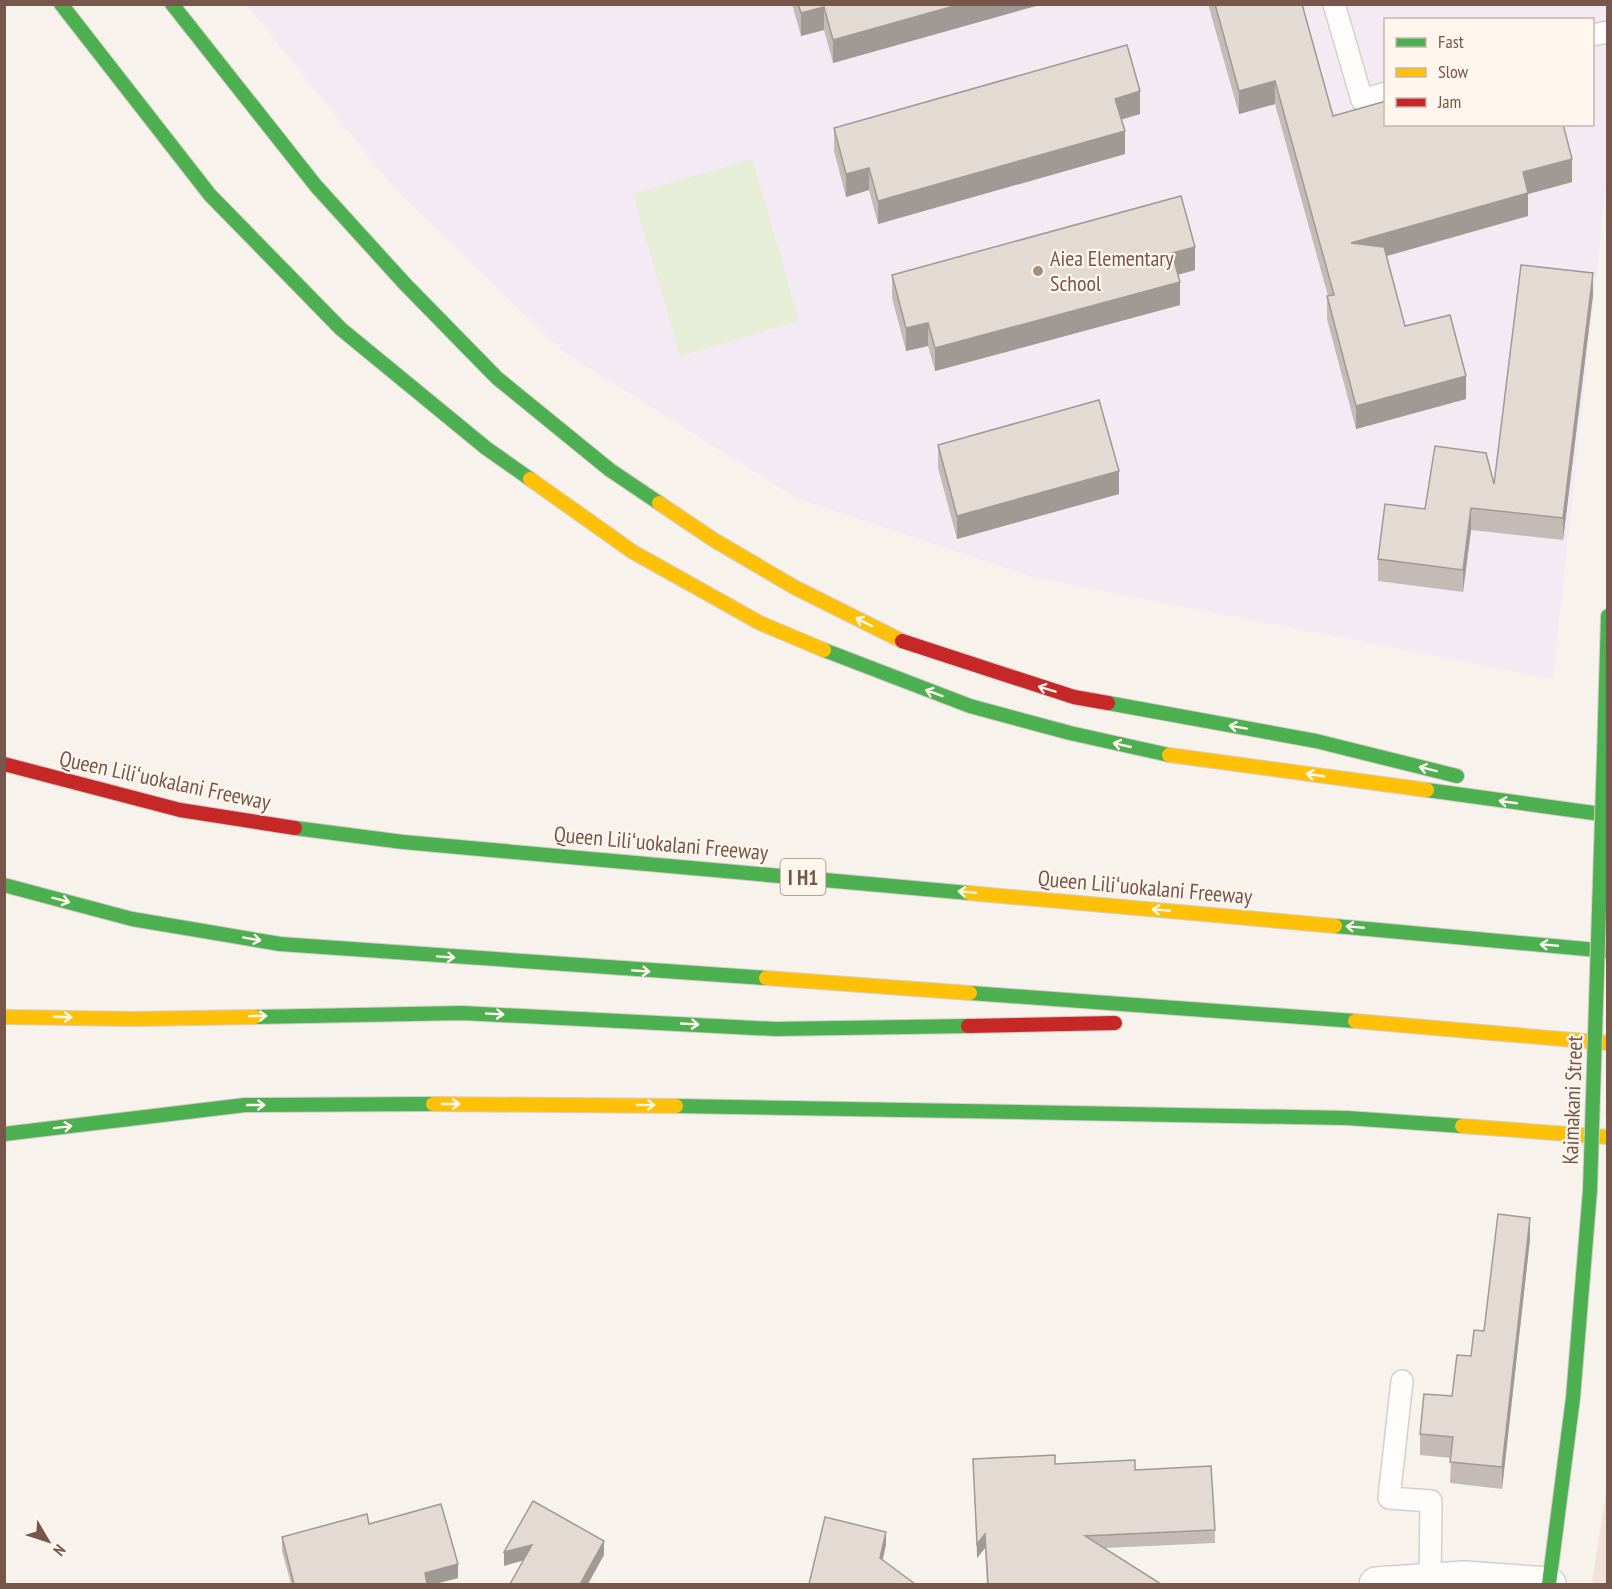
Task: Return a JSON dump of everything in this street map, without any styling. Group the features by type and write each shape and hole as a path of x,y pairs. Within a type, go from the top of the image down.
{"main road":[{"path":"61,4 210,195 341,329 486,448 633,552 760,622 880,673 970,706 1070,733 1163,754 1608,814"},
{"path":"172,4 316,186 405,284 497,378 610,470 734,552 794,587 895,638 979,668 1074,697 1316,741 1468,778"},
{"name":"Kaimakani Street","path":"1549,1584 1573,1398 1590,1190 1608,615"},
{"name":"Queen Liliʻuokalani Freeway","path":"4,764 180,810 403,842 1608,951"},
{"path":"1491,784 1608,814"},
{"path":"4,885 132,918 280,944 1338,1019 1608,1043"},
{"path":"4,1017 134,1019 462,1013 775,1029 1134,1023"},
{"path":"1170,1022 1338,1019"},
{"path":"4,1134 245,1105 538,1103 1347,1118 1608,1137"}],"street":[{"path":"1376,1584 1464,1578 1549,1584"}],"lane":[{"path":"1334,4 1362,100 1384,94"},
{"path":"1402,1381 1389,1498 1431,1501 1430,1580"}],"shaded area":[{"name":"Aiea Elementary School","path":"247,5 1607,5 1607,176 1553,679 1033,577 796,498 564,352 395,189"},
{"path":"1607,1485 1607,1584 1592,1584"}],"green space":[{"path":"752,159 799,321 680,356 633,194"}],"building":[{"path":"798,4 961,4 833,40 824,7 801,13"},
{"path":"1215,4 1302,4 1333,116 1384,102 1384,126 1564,126 1572,159 1523,172 1528,193 1351,243 1384,247 1405,326 1450,315 1466,376 1356,406 1327,296 1334,295 1275,81 1239,91"},
{"path":"1127,45 1140,91 1115,99 1125,131 878,201 869,168 846,174 834,128"},
{"path":"1181,196 1195,247 1172,253 1180,282 935,348 928,323 906,328 892,275"},
{"path":"1521,265 1593,273 1563,518 1471,508 1463,570 1378,559 1385,504 1425,509 1435,446 1486,453 1494,484"},
{"path":"1099,400 1119,471 957,516 938,445"},
{"path":"1498,1214 1530,1218 1502,1467 1450,1462 1453,1437 1420,1434 1424,1394 1452,1396 1457,1355 1471,1356 1474,1330 1484,1331"},
{"path":"1055,1455 1055,1464 1135,1460 1135,1470 1211,1466 1215,1530 1085,1536 1161,1584 988,1584 985,1534 977,1544 973,1459"},
{"path":"533,1501 604,1541 580,1584 510,1584 532,1545 504,1552"},
{"path":"441,1504 458,1564 425,1573 427,1584 294,1584 282,1537 367,1514 369,1524"},
{"path":"825,1517 886,1532 880,1558 915,1584 809,1584"}],"traffic: fast":[{"path":"61,4 210,195 341,329 486,448 530,479"},
{"path":"172,4 316,186 405,284 497,378 610,470 659,503"},
{"path":"1604,755 1608,616"},
{"path":"824,650 970,706 1070,733 1169,755"},
{"path":"1108,703 1316,741 1457,776"},
{"path":"1590,1190 1604,755"},
{"path":"1427,790 1608,815"},
{"path":"295,828 403,842 969,893"},
{"path":"4,885 132,919 280,944 766,978"},
{"path":"1335,926 1608,951"},
{"path":"970,993 1355,1021"},
{"path":"255,1017 462,1013 775,1029 968,1026"},
{"path":"4,1134 245,1105 433,1104"},
{"path":"676,1106 1347,1118 1462,1126"},
{"path":"1549,1584 1573,1398 1590,1190"}],"traffic: slow":[{"path":"530,479 633,552 760,623 824,650"},
{"path":"659,503 714,540 794,587 902,641"},
{"path":"1169,755 1427,790"},
{"path":"969,893 1335,926"},
{"path":"766,978 970,993"},
{"path":"4,1017 134,1019 255,1017"},
{"path":"1355,1021 1608,1043"},
{"path":"433,1104 676,1106"},
{"path":"1462,1126 1608,1137"}],"traffic: jam":[{"path":"902,641 1074,697 1108,703"},
{"path":"4,764 180,810 295,828"},
{"path":"968,1026 1115,1023"}],"place":[{"name":"Aiea Elementary School","path":"1038,271"}]}
